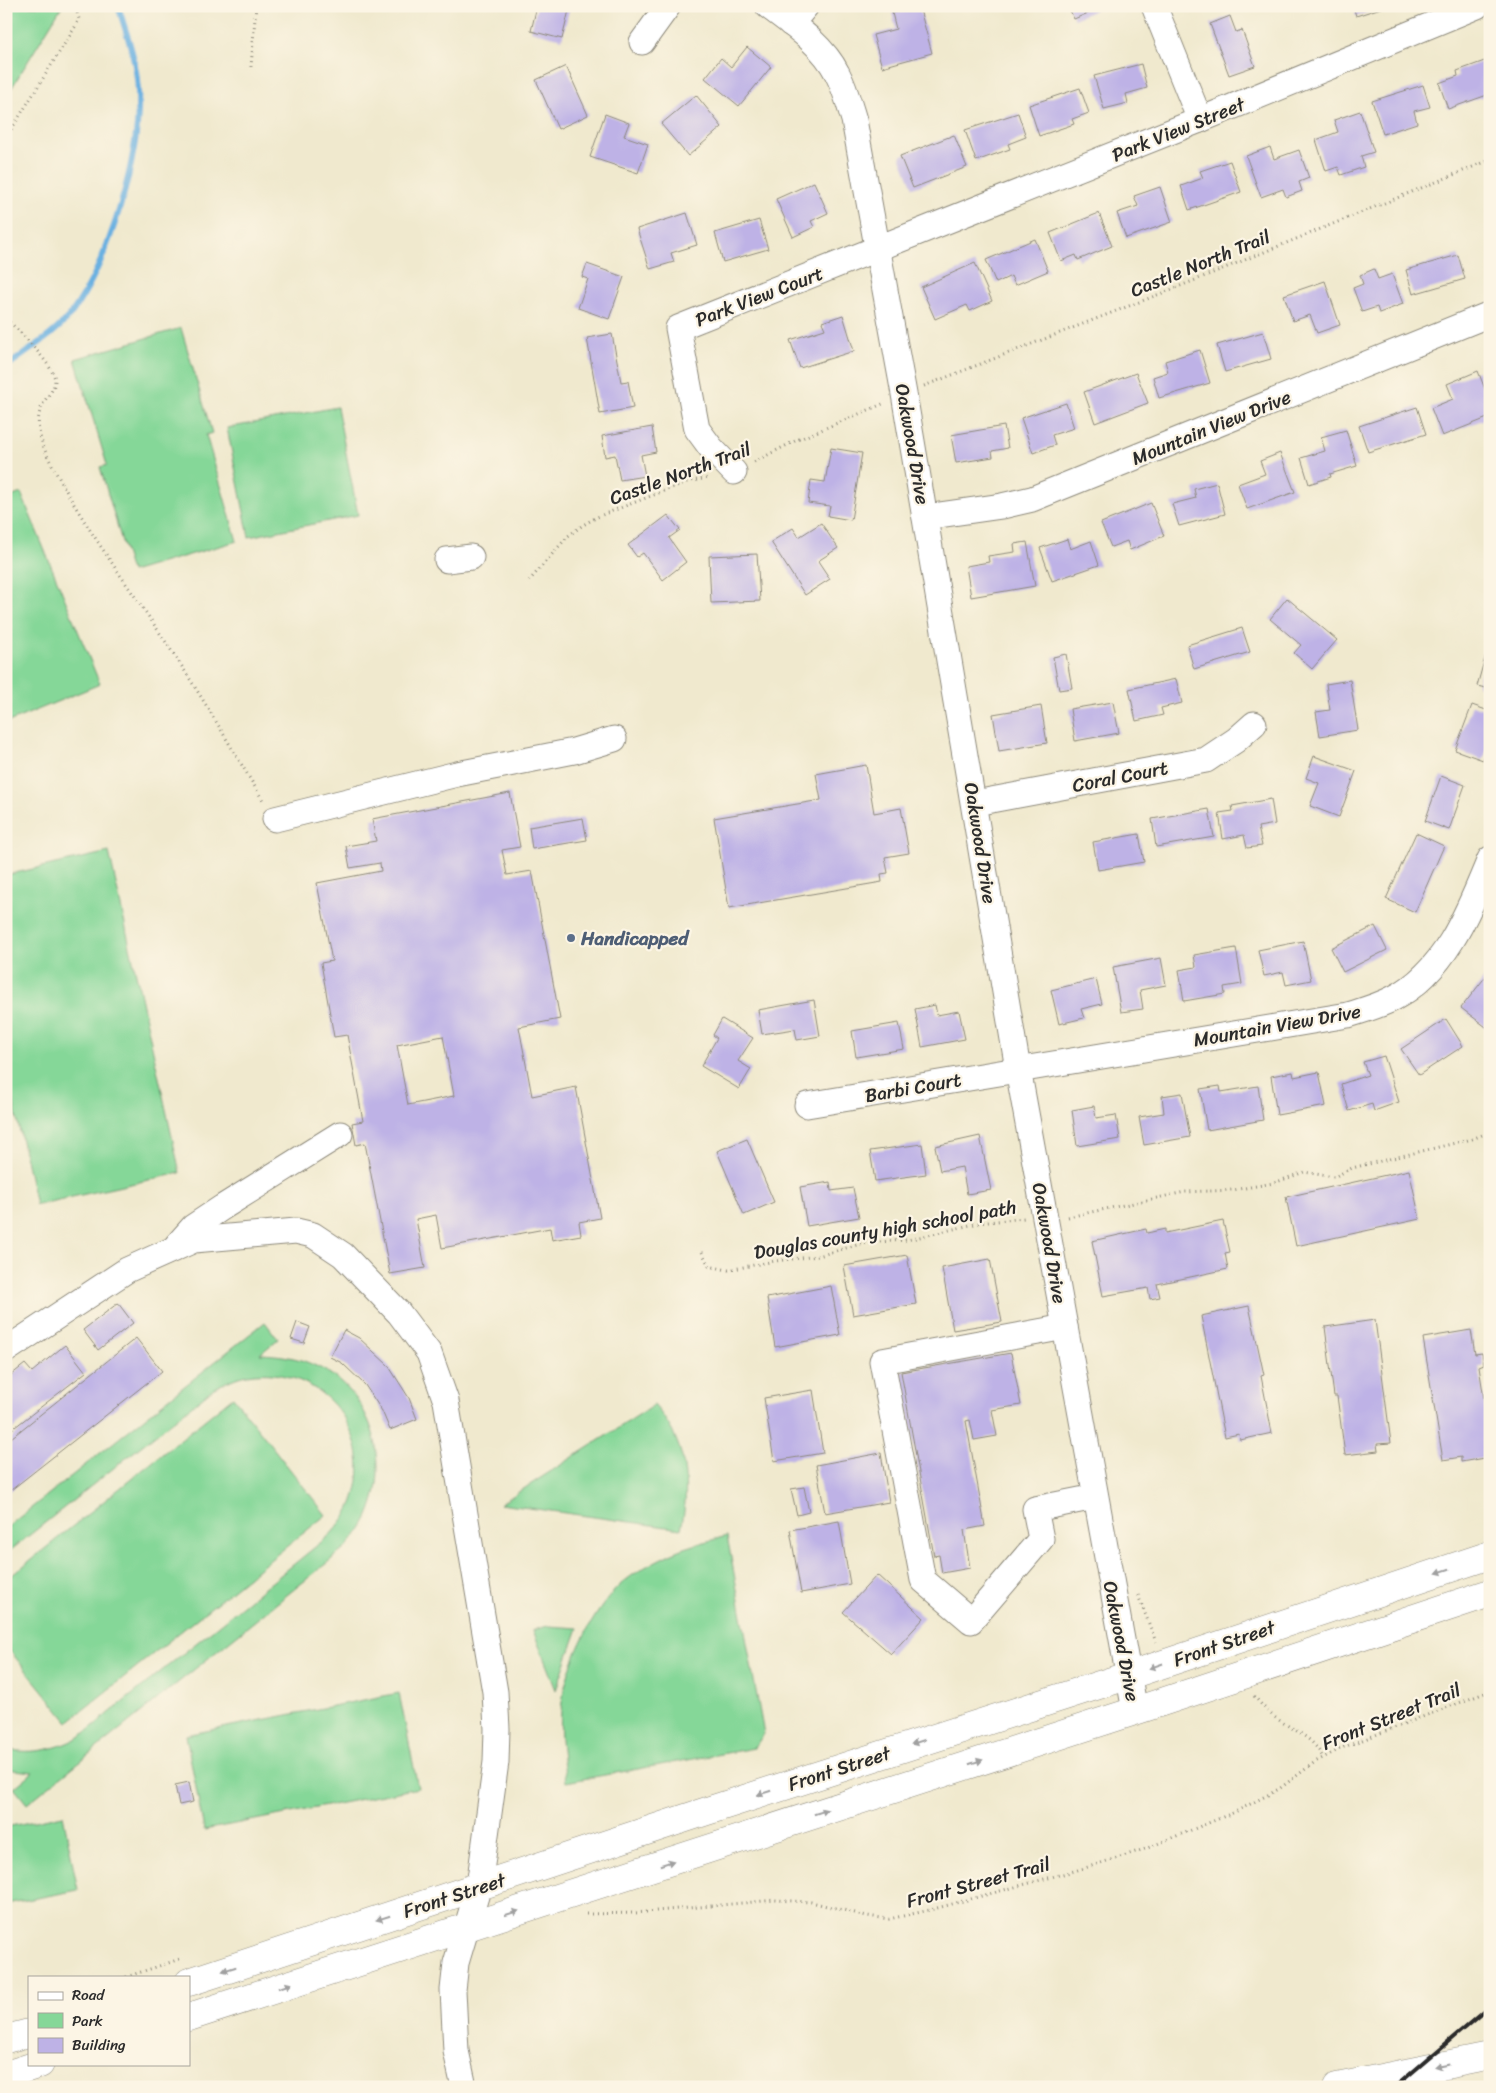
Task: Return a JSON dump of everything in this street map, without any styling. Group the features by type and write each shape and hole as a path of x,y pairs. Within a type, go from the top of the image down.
{"main road":[{"name":"Front Street","path":"190,1982 1490,1556"},
{"name":"Front Street","path":"190,2017 1135,1711 1490,1593"},
{"path":"6,2040 28,2033"},
{"path":"1337,2087 1490,2056"},
{"path":"6,2075 34,2066"}],"street":[{"path":"642,42 668,6"},
{"name":"Oakwood Drive","path":"768,6 798,15 837,72 854,120 975,803 1018,1068 1127,1676 1135,1711"},
{"path":"1154,6 1200,120"},
{"name":"Park View Street","path":"877,250 1200,120 1441,13 1477,6"},
{"name":"Park View Court","path":"734,472 711,448 698,428 678,328 877,250"},
{"name":"Mountain View Drive","path":"925,517 1002,506 1032,499 1490,314"},
{"name":"Coral Court","path":"975,803 1206,760 1236,740 1254,724"},
{"path":"275,819 457,774 574,751 614,739"},
{"name":"Mountain View Drive","path":"1018,1068 1348,1014 1372,1008 1396,997 1419,980 1440,958 1473,900 1490,859"},
{"name":"Barbi Court","path":"807,1106 1018,1068"},
{"path":"174,1249 193,1227 340,1134"},
{"path":"6,1350 127,1270 194,1240 296,1231 313,1235 342,1255 400,1313 429,1353 446,1401 495,1692 497,1729 496,1762 479,1886 456,1963 453,1990 456,2050 464,2087"},
{"path":"1065,1327 882,1361 923,1580 971,1621 1041,1539 1035,1509 1095,1497"}],"path":[{"path":"6,138 75,27 78,19 75,6"},
{"path":"251,67 256,6"},
{"name":"Castle North Trail","path":"920,388 1192,281 1490,160"},
{"path":"6,319 15,326 54,372 55,383 38,416 42,442 67,493 128,588 171,650 275,819"},
{"name":"Castle North Trail","path":"529,581 568,536 598,517 687,482 734,472 797,440 885,402"},
{"name":"Douglas county high school path","path":"702,1252 709,1266 728,1270 775,1261 818,1256 864,1243 907,1240 979,1223 1009,1219 1073,1216 1185,1192 1233,1190 1266,1184 1304,1172 1334,1177 1352,1168 1472,1139 1490,1132"},
{"path":"1135,1587 1156,1643"},
{"path":"1240,1675 1262,1706 1273,1716 1310,1739 1318,1748 1323,1758"},
{"name":"Front Street Trail","path":"583,1914 635,1913 775,1900 811,1902 867,1916 888,1919 1076,1870 1145,1849 1235,1812 1270,1794 1323,1758 1379,1733 1490,1691"}],"green space":[{"path":"6,6 62,6 6,97"},
{"path":"181,328 212,433 206,435 237,541 131,572 100,467 107,465 75,359"},
{"path":"337,407 358,515 249,537 227,428"},
{"path":"21,493 100,684 6,723 6,499"},
{"path":"109,852 180,1173 36,1205 6,1068 6,875"},
{"path":"265,1322 278,1339 260,1354 289,1357 316,1366 335,1377 351,1392 363,1410 372,1430 377,1451 378,1473 375,1495 368,1516 357,1534 343,1550 27,1804 14,1788 33,1772 6,1769 6,1749 16,1751 45,1750 73,1741 81,1736 330,1535 350,1508 358,1482 358,1456 351,1432 339,1410 321,1393 299,1380 274,1374 247,1375 214,1388 6,1554 6,1528"},
{"path":"233,1397 326,1515 68,1722 6,1646 6,1580"},
{"path":"654,1405 673,1433 683,1463 686,1495 681,1529 500,1504"},
{"path":"727,1536 764,1734 754,1748 566,1782 561,1728 563,1694 572,1662 595,1616 615,1590 643,1568 678,1551"},
{"path":"548,1626 578,1628 556,1690 533,1630"},
{"path":"399,1693 418,1788 204,1830 186,1735"},
{"path":"63,1815 78,1890 6,1904 6,1827"}],"building":[{"path":"537,6 570,6 562,39 531,31"},
{"path":"919,6 932,53 882,67 873,35 896,29 892,13"},
{"path":"1068,6 1097,6 1098,9 1074,19"},
{"path":"1353,6 1384,6 1384,7 1356,16"},
{"path":"1230,16 1236,32 1242,30 1255,66 1229,75 1210,24"},
{"path":"747,47 771,67 739,106 705,78 721,58 731,67"},
{"path":"1490,59 1490,94 1448,109 1439,83 1458,76 1457,71"},
{"path":"1141,64 1147,88 1126,94 1128,103 1104,109 1094,76"},
{"path":"566,66 588,115 558,129 536,80"},
{"path":"1423,85 1430,107 1414,111 1417,123 1383,134 1372,101"},
{"path":"1080,88 1089,113 1072,119 1074,124 1039,136 1029,105"},
{"path":"696,95 722,127 688,156 661,124"},
{"path":"1360,111 1374,152 1361,156 1364,167 1341,175 1338,167 1326,171 1316,140 1338,132 1334,120"},
{"path":"1018,113 1026,137 1008,144 1010,149 976,161 965,130"},
{"path":"605,114 629,123 624,136 648,144 638,173 590,157"},
{"path":"954,135 967,167 913,188 900,156"},
{"path":"1270,147 1274,159 1299,150 1309,178 1299,182 1302,191 1286,197 1283,189 1261,197 1246,156"},
{"path":"1230,161 1241,192 1189,210 1181,186 1203,178 1200,171"},
{"path":"814,182 828,213 811,221 814,227 793,237 776,199"},
{"path":"1160,187 1172,222 1126,238 1117,213 1138,206 1134,196"},
{"path":"687,213 697,245 671,253 674,262 650,269 637,229"},
{"path":"1099,213 1112,246 1078,260 1076,255 1061,261 1050,233"},
{"path":"759,220 768,249 723,262 715,233"},
{"path":"1035,239 1048,271 1015,285 1011,276 996,283 986,260"},
{"path":"1458,255 1465,279 1413,294 1406,270"},
{"path":"975,263 992,301 970,311 967,305 935,319 921,287"},
{"path":"587,264 624,277 609,319 578,308 588,279 582,277"},
{"path":"1374,269 1378,279 1392,274 1403,304 1379,313 1377,307 1362,312 1353,288 1363,284 1360,275"},
{"path":"1325,281 1340,325 1317,333 1310,315 1293,321 1284,295"},
{"path":"843,315 854,351 800,368 790,340 825,329 822,322"},
{"path":"1263,332 1271,359 1225,372 1217,345"},
{"path":"612,334 621,382 628,381 633,408 600,414 587,338"},
{"path":"1200,350 1210,383 1159,398 1153,377 1168,372 1165,361"},
{"path":"1478,371 1490,402 1490,417 1442,436 1431,408 1453,399 1447,384"},
{"path":"1136,373 1148,403 1095,423 1084,392"},
{"path":"1066,403 1074,428 1052,435 1055,445 1033,453 1021,418"},
{"path":"1417,407 1426,434 1368,452 1359,426"},
{"path":"1004,426 1008,448 992,451 993,457 956,463 951,435"},
{"path":"652,427 656,452 641,455 645,476 620,480 615,455 605,457 602,436"},
{"path":"1346,430 1357,466 1330,474 1331,477 1309,484 1301,458 1325,451 1321,437"},
{"path":"831,448 862,453 851,520 828,516 830,506 808,503 811,480 825,482"},
{"path":"1280,453 1295,492 1247,509 1238,484 1265,474 1260,461"},
{"path":"1217,483 1225,514 1179,526 1172,504 1196,498 1194,489"},
{"path":"1151,503 1164,536 1130,550 1127,541 1111,547 1101,523"},
{"path":"668,515 680,530 669,538 686,562 663,580 643,553 637,557 628,545"},
{"path":"821,523 838,548 818,561 830,579 805,595 771,542 793,528 799,537"},
{"path":"1067,539 1070,549 1091,541 1099,565 1052,581 1040,548"},
{"path":"1027,542 1035,586 971,597 966,566 989,562 988,556 1015,552 1014,544"},
{"path":"757,554 760,601 711,603 709,556"},
{"path":"1287,598 1337,640 1312,669 1294,653 1301,645 1270,619"},
{"path":"1242,628 1250,652 1194,669 1187,645"},
{"path":"1490,640 1490,689 1477,686"},
{"path":"1066,654 1072,688 1059,690 1053,657"},
{"path":"1176,679 1182,703 1161,708 1163,715 1136,721 1129,689"},
{"path":"1350,680 1358,730 1320,736 1316,712 1330,710 1326,684"},
{"path":"1490,700 1490,742 1483,760 1455,750 1472,705 1486,710"},
{"path":"1113,702 1119,733 1075,741 1070,709"},
{"path":"1041,706 1047,743 999,751 993,714"},
{"path":"1314,756 1356,771 1339,817 1310,806 1319,783 1306,778"},
{"path":"866,765 874,813 901,808 909,853 885,857 888,873 881,874 882,882 729,908 714,818 821,800 816,774"},
{"path":"1441,776 1465,785 1449,830 1425,821"},
{"path":"510,793 520,847 502,850 507,875 532,871 560,1019 519,1027 532,1096 576,1087 600,1218 579,1222 581,1235 552,1240 550,1228 442,1248 436,1215 416,1219 425,1268 390,1274 365,1143 356,1145 352,1123 363,1121 347,1035 334,1037 321,963 332,961 317,883 381,871 380,863 350,868 346,846 376,841 372,819","holes":["443,1036 454,1096 408,1105 397,1045"]},
{"path":"1271,799 1275,824 1258,827 1262,846 1247,848 1244,835 1223,839 1219,813 1233,811 1232,806"},
{"path":"1209,809 1214,837 1156,847 1152,819"},
{"path":"583,818 587,840 532,849 529,827"},
{"path":"1416,833 1444,846 1415,912 1386,899"},
{"path":"1139,834 1144,862 1098,870 1093,842"},
{"path":"1375,926 1387,950 1343,972 1331,948"},
{"path":"1303,941 1311,980 1286,985 1283,972 1264,976 1258,950"},
{"path":"1236,948 1242,984 1224,987 1225,994 1184,1001 1179,970 1196,967 1194,955"},
{"path":"1161,958 1166,985 1140,990 1143,1009 1121,1012 1113,967"},
{"path":"1490,971 1490,1030 1461,1008"},
{"path":"1096,979 1102,1004 1081,1009 1084,1018 1059,1024 1051,990"},
{"path":"814,1000 820,1036 797,1040 795,1029 762,1034 758,1010"},
{"path":"935,1005 937,1015 959,1011 965,1039 922,1047 915,1009"},
{"path":"722,1019 753,1038 738,1061 751,1069 739,1089 701,1066 717,1038 713,1035"},
{"path":"1446,1019 1463,1046 1419,1075 1401,1049"},
{"path":"899,1023 904,1049 856,1057 852,1031"},
{"path":"1384,1056 1399,1102 1374,1111 1372,1104 1349,1111 1341,1084 1368,1075 1363,1062"},
{"path":"1293,1072 1294,1077 1319,1072 1326,1106 1277,1115 1271,1076"},
{"path":"1220,1086 1221,1092 1258,1086 1263,1120 1207,1130 1200,1089"},
{"path":"1182,1093 1190,1137 1144,1145 1139,1117 1164,1113 1162,1096"},
{"path":"1094,1106 1096,1118 1116,1115 1120,1139 1077,1146 1072,1110"},
{"path":"980,1136 991,1190 967,1194 962,1167 940,1171 935,1146"},
{"path":"747,1139 774,1202 744,1215 717,1151"},
{"path":"922,1144 926,1174 875,1181 870,1151"},
{"path":"1409,1170 1420,1219 1296,1246 1286,1197"},
{"path":"830,1182 831,1191 853,1188 859,1217 807,1226 800,1187"},
{"path":"1223,1221 1230,1252 1225,1253 1228,1269 1157,1284 1160,1297 1150,1299 1148,1288 1103,1296 1092,1241 1146,1229 1147,1233 1165,1229 1165,1233"},
{"path":"907,1255 916,1304 853,1315 844,1266"},
{"path":"990,1259 1002,1322 953,1330 942,1268"},
{"path":"831,1286 840,1335 775,1347 767,1298"},
{"path":"118,1303 133,1323 98,1350 83,1330"},
{"path":"1249,1306 1264,1375 1261,1376 1272,1433 1240,1440 1239,1434 1225,1437 1201,1316"},
{"path":"1375,1320 1391,1443 1377,1444 1378,1451 1345,1455 1337,1396 1334,1396 1325,1327"},
{"path":"297,1322 310,1327 304,1343 291,1339"},
{"path":"344,1330 359,1338 388,1365 409,1398 417,1419 390,1430 382,1411 365,1385 342,1363 330,1357"},
{"path":"1471,1330 1475,1354 1482,1353 1484,1365 1479,1367 1490,1437 1490,1457 1461,1462 1461,1457 1443,1460 1423,1338"},
{"path":"136,1338 162,1371 6,1494 6,1442"},
{"path":"65,1345 86,1372 6,1434 6,1379 25,1364 32,1372"},
{"path":"1011,1353 1021,1405 992,1410 997,1436 974,1440 970,1420 966,1421 985,1526 964,1530 970,1568 942,1573 939,1555 934,1556 901,1372"},
{"path":"813,1390 823,1453 774,1461 764,1398"},
{"path":"881,1453 889,1502 825,1513 816,1465"},
{"path":"804,1487 809,1512 797,1515 791,1489"},
{"path":"839,1521 850,1584 801,1593 790,1530"},
{"path":"877,1575 924,1618 891,1654 843,1612"},
{"path":"189,1782 193,1802 179,1805 175,1785"}],"waterway":[{"path":"6,367 51,334 67,319 87,289 111,235 129,175 138,116 138,91 134,59 118,6"}],"railway":[{"path":"1395,2087 1490,2006"}],"place":[{"name":"Handicapped","path":"571,938"}]}
